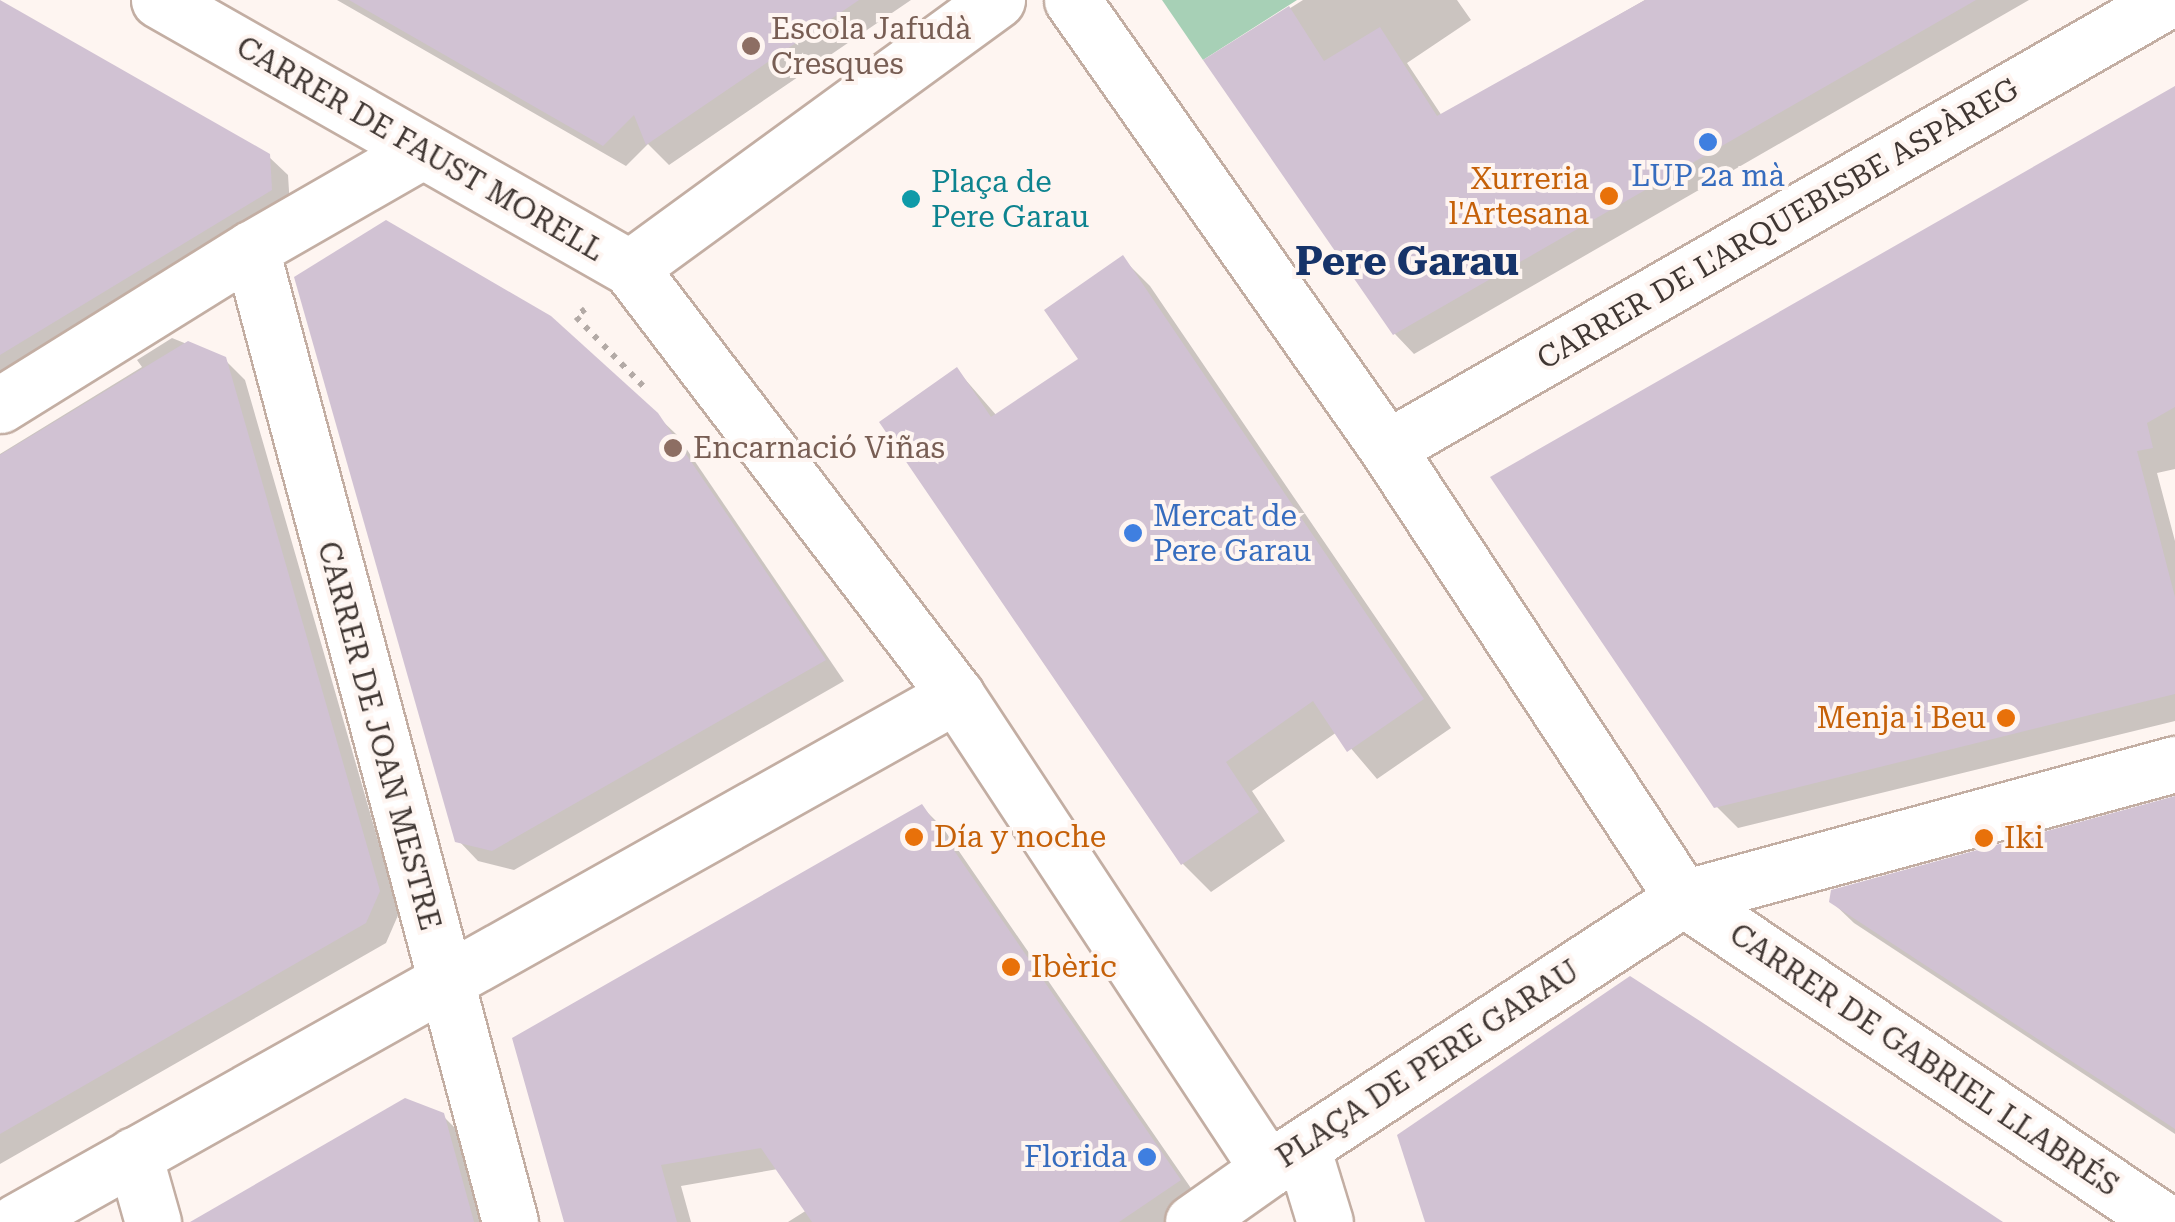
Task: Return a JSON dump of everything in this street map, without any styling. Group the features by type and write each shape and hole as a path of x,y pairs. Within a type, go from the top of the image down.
{"street":[{"name":"CARRER DE FAUST MORELL","path":"159,0 630,268"},
{"path":"630,268 997,0"},
{"path":"1072,0 1387,448 1683,898"},
{"name":"CARRER DE L'ARQUEBISBE ASPÀREG","path":"1387,448 2168,0"},
{"path":"0,405 251,249 423,150"},
{"name":"CARRER DE JOAN MESTRE","path":"251,249 510,1222"},
{"name":"PLAÇA DE PERE GARAU","path":"630,268 956,695 1285,1158 1683,898 2175,764"},
{"path":"16,1222 956,695"},
{"name":"CARRER DE GABRIEL LLABRÉS","path":"1683,898 2164,1222"},
{"path":"134,1154 152,1222"},
{"path":"1193,1222 1285,1158 1325,1222"}],"green space":[{"path":"1162,0 1297,0 1203,60"}],"building":[{"path":"0,0 270,154 272,190 0,355"},
{"path":"349,0 859,0 646,145 634,115 603,146"},
{"path":"1645,0 1976,0 1393,335 1203,60 1289,6 1324,61 1380,27 1437,116"},
{"path":"2175,86 2175,407 2147,423 2153,448 2137,451 2175,597 2175,694 1714,808 1490,477"},
{"path":"386,220 551,316 658,413 826,660 492,851 455,842 294,277"},
{"name":"Mercat de Pere Garau","path":"1123,255 1424,699 1347,752 1313,701 1226,762 1259,812 1181,865 879,422 957,367 991,417 1078,359 1044,310"},
{"path":"188,341 226,357 380,891 366,923 0,1134 0,455"},
{"path":"2175,796 2175,1129 1829,902 1831,890"},
{"path":"922,804 1181,1180 1119,1222 812,1222 761,1148 661,1165 677,1222 564,1222 512,1038"},
{"path":"1630,976 2003,1222 1425,1222 1397,1135"},
{"path":"405,1098 444,1113 474,1222 190,1222"}],"place":[{"name":"Escola Jafudà Cresques","path":"751,46"},
{"name":"LUP 2a mà","path":"1708,142"},
{"name":"Xurreria l'Artesana","path":"1609,196"},
{"name":"Plaça de Pere Garau","path":"911,199"},
{"name":"Encarnació Viñas","path":"673,448"},
{"name":"Mercat de Pere Garau","path":"1133,533"},
{"name":"Menja i Beu","path":"2006,718"},
{"name":"Día y noche","path":"914,837"},
{"name":"Iki","path":"1984,838"},
{"name":"Ibèric","path":"1011,967"},
{"name":"Florida","path":"1147,1157"}],"district":[{"name":"Pere Garau","path":"1407,262"}]}
